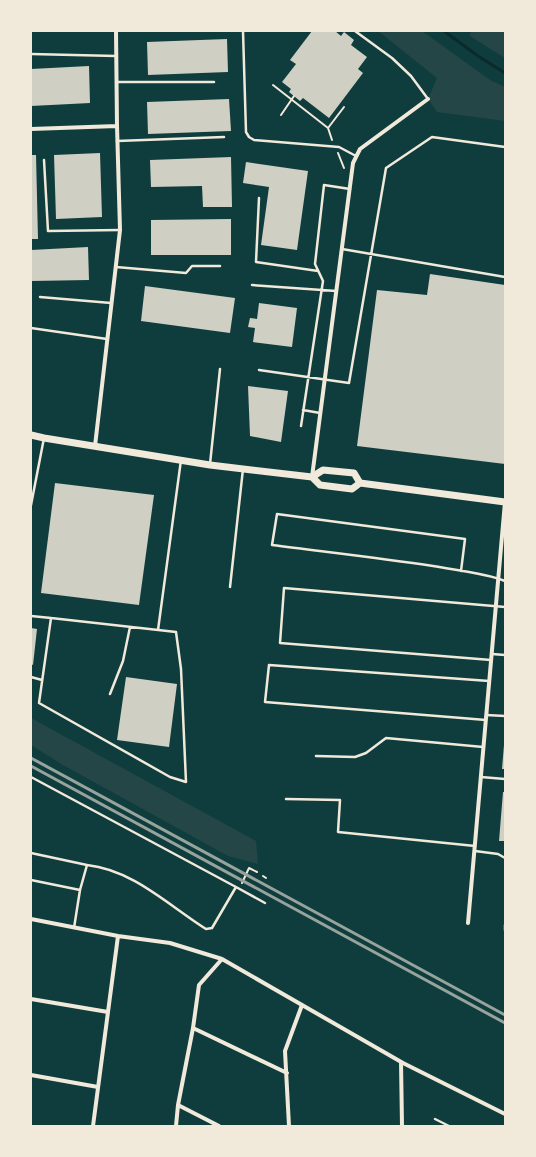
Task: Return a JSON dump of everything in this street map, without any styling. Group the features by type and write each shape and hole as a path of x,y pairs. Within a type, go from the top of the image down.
{"street":[{"path":"95,446 120,230 117,141 116,31"},
{"path":"312,477 353,163 360,149 428,99"},
{"path":"31,129 117,126"},
{"path":"31,435 210,465 312,477 320,485 352,489 360,483 505,502 468,922"},
{"path":"312,477 323,470 354,473 360,483"},
{"path":"31,920 118,936 170,943 222,959 401,1062 505,1114"},
{"path":"93,1126 118,936"},
{"path":"176,1126 178,1105 193,1028 199,985 222,959"},
{"path":"31,998 108,1012"},
{"path":"289,1126 286,1051 302,1005"},
{"path":"193,1028 287,1073"},
{"path":"401,1062 402,1126"},
{"path":"31,1075 98,1087"},
{"path":"178,1105 219,1126"}],"lane":[{"path":"243,31 246,132 249,137 254,140 339,147 356,156"},
{"path":"355,31 392,58 411,76 428,99"},
{"path":"31,54 116,56"},
{"path":"116,82 214,82"},
{"path":"117,141 224,137"},
{"path":"259,370 349,383 386,168 432,137 505,147"},
{"path":"44,160 48,231 120,230"},
{"path":"301,426 322,281 315,264 324,185 350,189"},
{"path":"259,198 256,262 318,272"},
{"path":"342,249 505,277"},
{"path":"116,267 186,273 192,266 220,266"},
{"path":"252,285 336,291"},
{"path":"40,297 112,304"},
{"path":"31,328 108,339"},
{"path":"210,465 220,369"},
{"path":"303,410 320,413"},
{"path":"31,505 33,487 44,438"},
{"path":"158,630 181,460"},
{"path":"230,587 243,469"},
{"path":"461,571 465,539 277,514 272,545 397,561 461,571 498,578 505,581"},
{"path":"491,660 280,643 284,588 505,607"},
{"path":"31,616 51,618 176,632 181,669 186,782 170,777 39,702 51,618"},
{"path":"110,694 123,661 130,627"},
{"path":"492,654 505,655"},
{"path":"486,720 265,702 269,665 489,681"},
{"path":"31,677 42,680"},
{"path":"486,715 505,716"},
{"path":"316,756 355,757 366,753 386,738 483,747"},
{"path":"31,777 265,903"},
{"path":"481,777 505,779"},
{"path":"286,799 340,800 338,832 475,849 498,854 505,858"},
{"path":"31,853 87,865 100,866 118,873 136,881 206,929 212,928 236,887"},
{"path":"74,928 80,890 87,865"},
{"path":"31,880 80,890"},
{"path":"505,925 505,930"},
{"path":"435,1119 449,1126"}],"path":[{"path":"273,85 328,128 345,169"},
{"path":"281,115 294,96"},
{"path":"328,128 344,107"},
{"path":"241,883 249,868 257,872"}],"shaded area":[{"path":"378,31 422,31 490,80 505,87 505,121 437,112 428,99 437,78"},
{"path":"471,31 505,31 505,58 470,36"},
{"path":"31,718 256,841 258,864 228,856 63,765 31,745"}],"building":[{"path":"312,31 335,31 341,36 344,32 354,40 351,45 367,57 358,69 363,73 329,118 303,98 300,101 289,92 291,89 282,82 296,64 290,60"},
{"path":"227,39 228,72 148,75 147,42"},
{"path":"89,66 90,103 31,106 31,69"},
{"path":"229,99 231,131 148,134 147,102"},
{"path":"100,153 102,217 56,219 54,155"},
{"path":"31,155 36,155 38,239 31,239"},
{"path":"231,157 232,207 203,207 202,186 151,187 150,160"},
{"path":"246,162 308,171 297,250 261,245 269,187 243,183"},
{"path":"231,219 231,255 151,255 151,220"},
{"path":"88,247 89,280 31,281 31,250"},
{"path":"430,274 505,285 505,464 357,446 377,290 427,295"},
{"path":"145,286 235,298 230,333 141,321"},
{"path":"259,303 297,308 292,347 253,342 255,328 248,327 250,318 257,319"},
{"path":"248,386 288,391 281,442 250,436"},
{"path":"55,483 154,495 139,605 41,593"},
{"path":"31,628 37,629 33,665 31,664"},
{"path":"126,677 177,684 169,747 117,740"},
{"path":"504,745 505,769 502,769"},
{"path":"503,792 505,792 505,841 499,841"}],"waterway":[{"path":"444,31 478,56 505,73"}],"railway":[{"path":"31,758 505,1015"},
{"path":"31,766 505,1023"}]}
